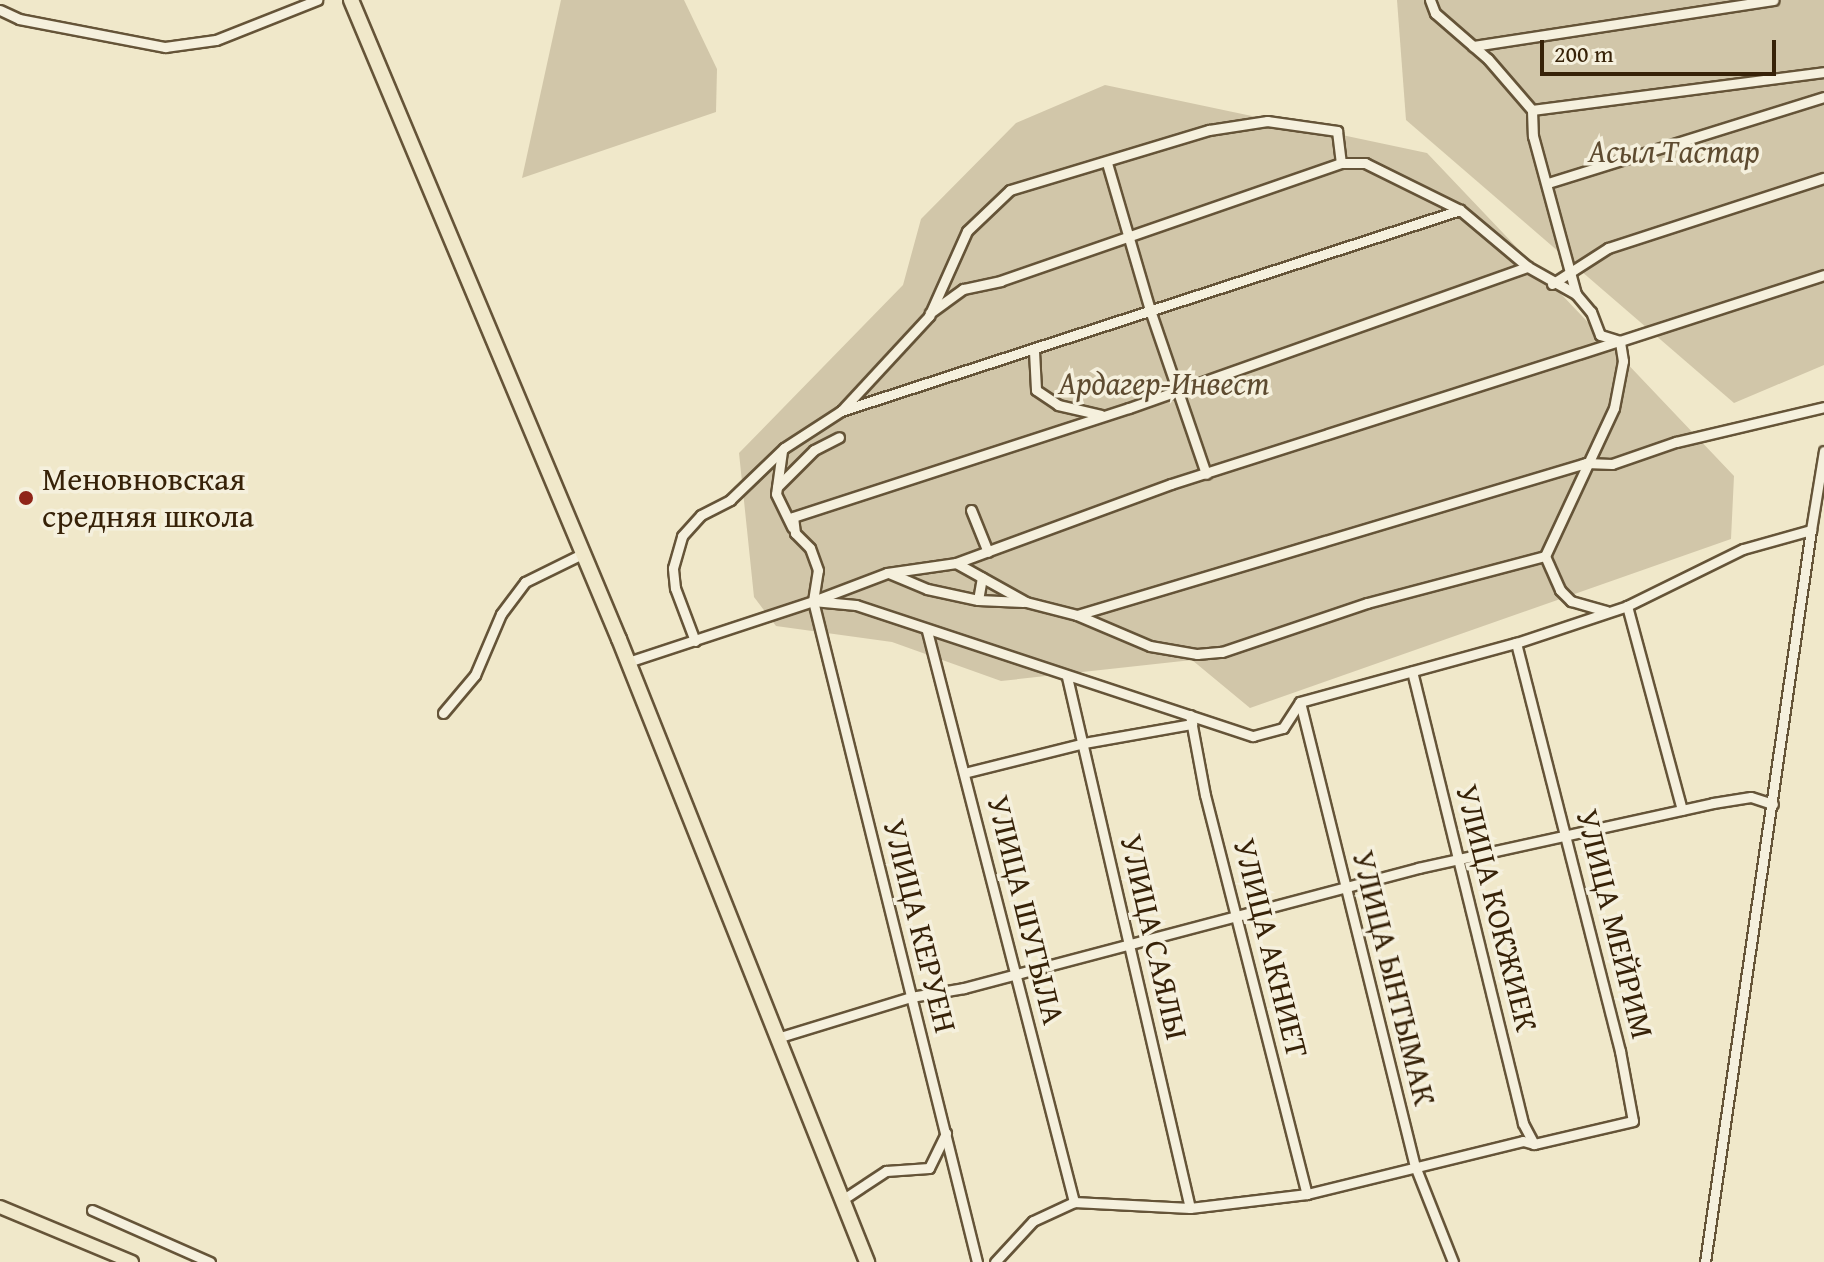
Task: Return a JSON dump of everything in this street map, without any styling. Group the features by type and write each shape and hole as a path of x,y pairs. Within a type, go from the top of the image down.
{"highway":[{"path":"351,0 584,553 867,1262"}],"main road":[{"path":"0,1207 132,1262"}],"street":[{"path":"0,10 19,19 165,47 216,40 294,3 317,0"},
{"path":"1430,0 1435,13 1473,46 1532,110 1533,136 1576,294 1591,312 1600,335 1620,341"},
{"path":"1473,46 1774,0"},
{"path":"1532,110 1824,72"},
{"path":"1548,183 1824,97"},
{"path":"930,313 967,231 999,197 1209,130 1282,121 1337,131 1341,163"},
{"path":"1107,163 1175,389 1206,474"},
{"path":"695,641 675,588 673,568 682,536 784,448 841,411 930,313 963,289 1001,281 1341,163 1365,163 1460,210 1528,267 1552,284 1576,294"},
{"path":"1552,284 1608,248 1672,223 1824,178"},
{"path":"841,411 1034,351 1460,210"},
{"path":"792,528 797,513 1104,415 1528,267"},
{"path":"628,662 813,601 887,573 956,563 1206,474 1824,275"},
{"path":"1545,556 1614,408 1623,361 1620,341"},
{"path":"1034,351 1035,384 1040,394 1058,405 1104,415"},
{"path":"1077,615 1586,463 1612,464 1676,442 1824,407"},
{"path":"777,487 814,450 839,437"},
{"path":"777,487 776,470 784,448"},
{"path":"1705,1262 1824,451"},
{"name":"УЛИЦА КЕРУЕН","path":"777,487 781,512 815,557 819,579 813,601 977,1262"},
{"path":"971,510 988,552"},
{"path":"813,601 856,605 1191,719 1253,736 1283,728 1300,702 1516,643 1627,606 1743,549 1811,530"},
{"path":"443,713 475,675 501,614 525,582 584,553"},
{"path":"1545,556 1571,601 1607,611"},
{"path":"887,573 927,589 978,600 1026,602 1077,615 1150,646 1222,652 1381,599 1545,556"},
{"path":"956,563 1026,602"},
{"path":"978,600 982,577"},
{"path":"1627,606 1682,810"},
{"name":"УЛИЦА ШУГЫЛА","path":"927,631 1074,1202"},
{"name":"УЛИЦА МЕЙРИМ","path":"1516,643 1567,835 1633,1121 1534,1144"},
{"name":"УЛИЦА КОКЖИЕК","path":"1412,671 1523,1123 1534,1144"},
{"name":"УЛИЦА САЯЛЫ","path":"1067,677 1190,1208"},
{"name":"УЛИЦА ЫНТЫМАК","path":"1300,702 1342,887 1415,1166 1453,1262"},
{"path":"964,773 1191,719"},
{"name":"УЛИЦА АКНИЕТ","path":"1191,719 1236,916 1307,1194"},
{"path":"777,1038 911,997 1016,974 1342,887 1682,810 1751,797 1773,804"},
{"path":"842,1200 886,1171 929,1168 946,1133"},
{"path":"995,1262 1033,1221 1074,1202 1190,1208 1307,1194 1523,1141 1534,1144"},
{"path":"92,1210 210,1262"}],"green space":[{"path":"561,0 684,0 717,69 716,112 522,178"},
{"name":"Асыл Тастар","path":"1397,0 1824,0 1824,365 1734,403 1406,120"},
{"name":"Ардагер-Инвест","path":"1105,85 1427,153 1734,476 1731,539 1250,708 1192,660 1001,681 892,642 776,626 754,597 739,453 903,285 921,219 1016,123"}],"place":[{"name":"Меновновская средняя школа","path":"26,498"}]}
